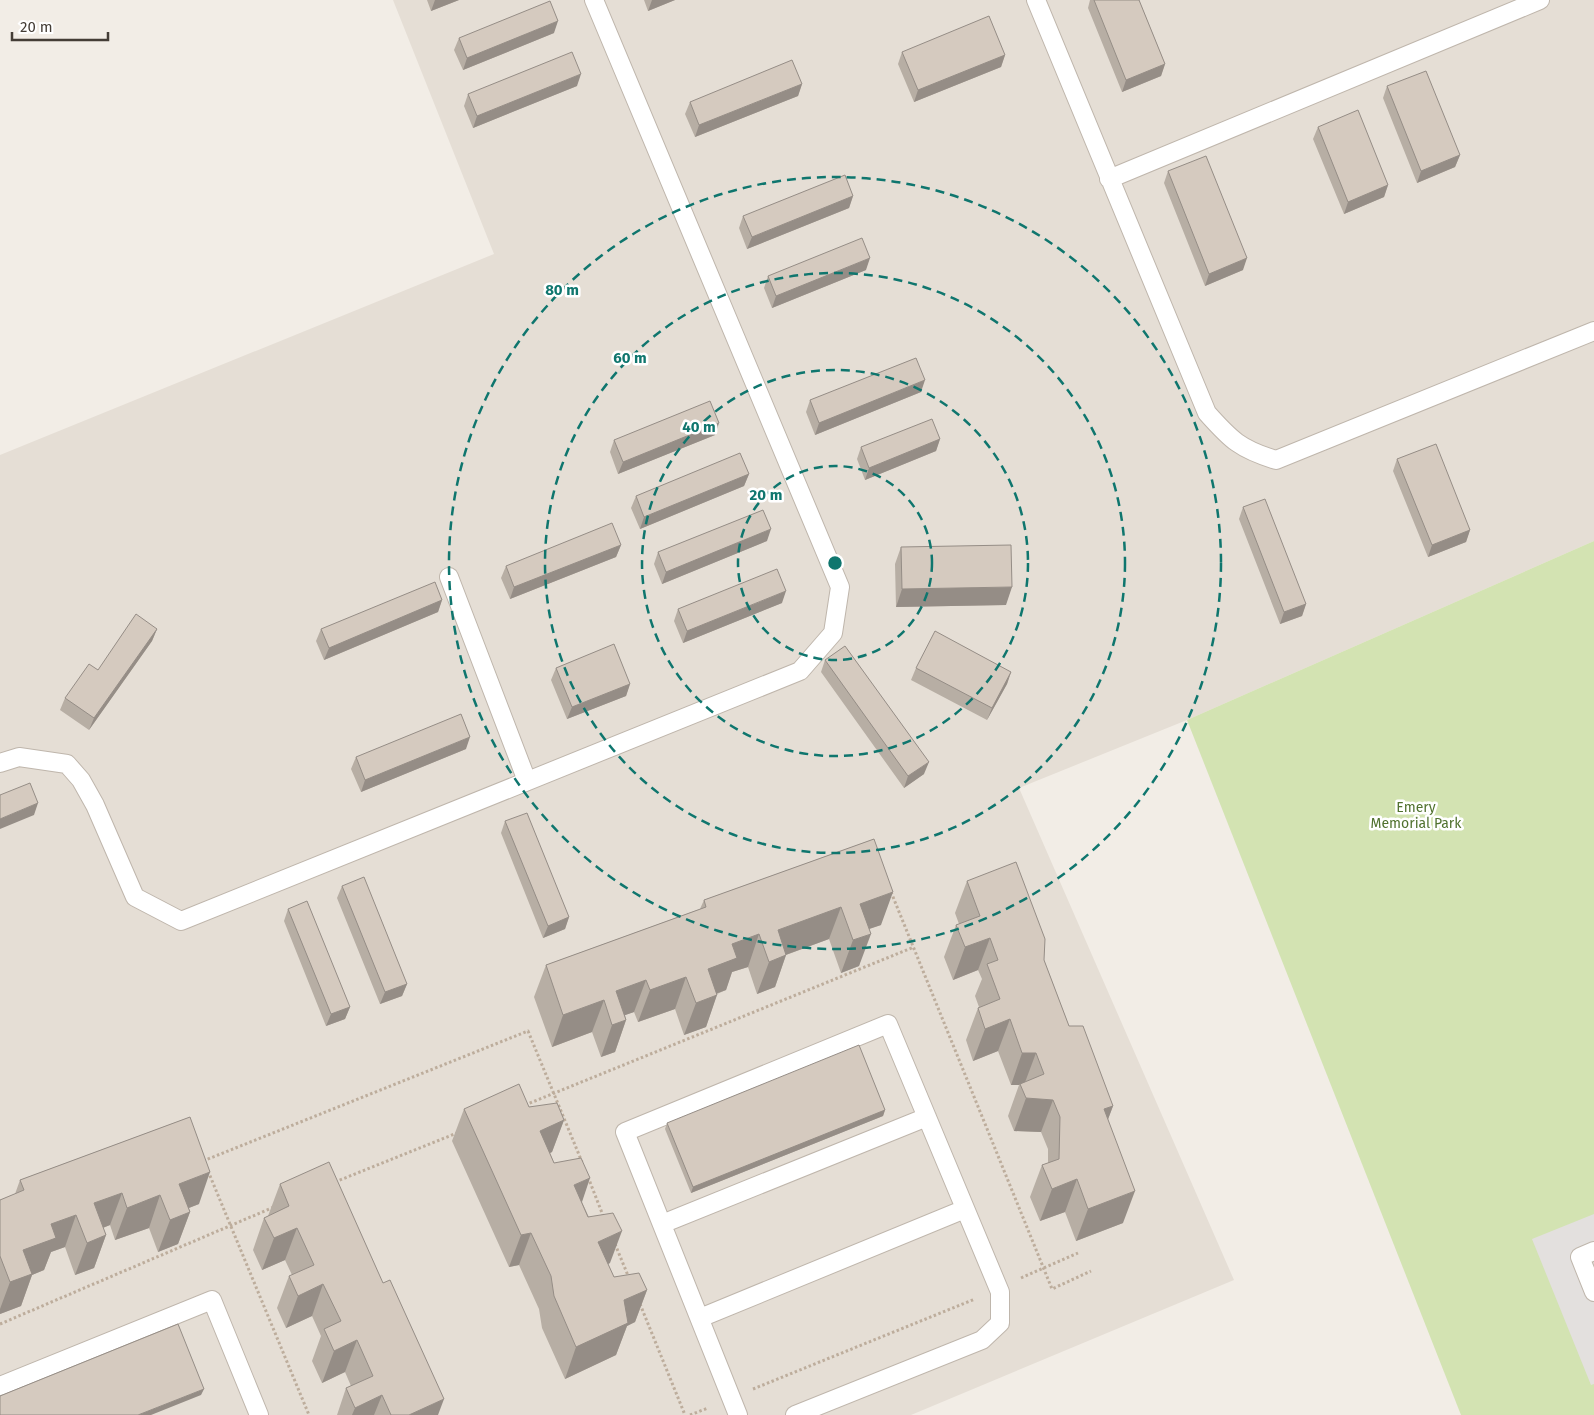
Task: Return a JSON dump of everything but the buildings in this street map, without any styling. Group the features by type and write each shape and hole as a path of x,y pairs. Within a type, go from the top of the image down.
{"lane":[{"path":"0,763 19,758 68,764 81,780 95,805 135,897 181,921 800,671 833,633 840,587 594,0"},
{"path":"1036,0 1207,413 1228,438 1250,452 1276,460 1594,331"},
{"path":"1109,179 1540,0"},
{"path":"449,577 528,782"},
{"path":"738,1415 625,1132 888,1024 998,1288 1000,1323 982,1340 795,1415"},
{"path":"662,1224 927,1117"},
{"path":"700,1318 965,1209"},
{"path":"1594,1251 1580,1257 1594,1292"},
{"path":"0,1386 212,1300 259,1415"}],"path":[{"path":"891,891 1052,1289 1091,1271"},
{"path":"517,1108 914,947"},
{"path":"309,1415 232,1225 203,1161 528,1031 584,1167"},
{"path":"333,1183 462,1131"},
{"path":"587,1176 606,1222"},
{"path":"0,1324 278,1206"},
{"path":"614,1240 632,1286"},
{"path":"690,1415 1078,1253"},
{"path":"636,1296 685,1415"}],"shaded area":[{"path":"393,0 1594,0 1594,541 1187,720 1019,788 1234,1280 911,1415 0,1415 0,455 494,254"},
{"path":"1594,1214 1594,1384 1591,1385 1532,1239"}],"green space":[{"name":"Emery Memorial Park","path":"1594,541 1594,1415 1461,1415 1187,720"}]}
